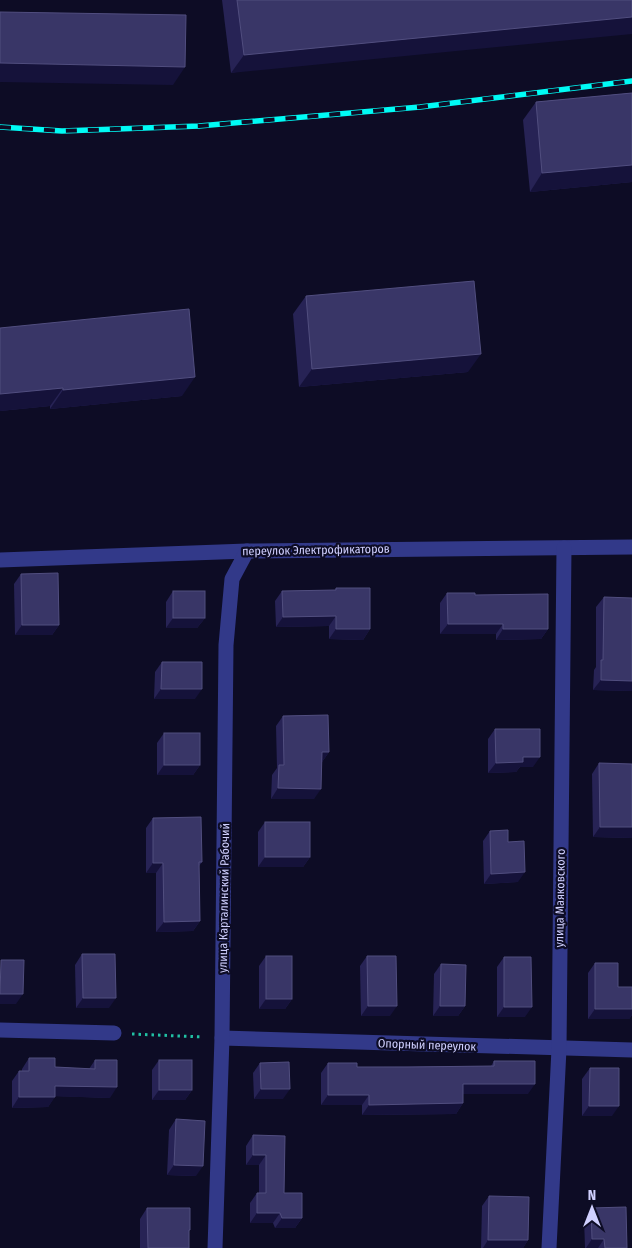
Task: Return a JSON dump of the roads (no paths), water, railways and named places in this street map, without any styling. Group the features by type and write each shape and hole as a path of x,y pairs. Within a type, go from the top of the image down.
{"street":[{"name":"переулок Электрофикаторов","path":"0,560 247,551 632,547"},
{"name":"улица Маяковского","path":"550,1248 559,1049 564,548"},
{"name":"улица Карталинский Рабочий","path":"215,1248 222,1038 226,645 232,579 247,551"},
{"path":"0,1030 114,1033"},
{"name":"Опорный переулок","path":"222,1038 632,1050"}],"railway":[{"path":"0,127 62,131 199,126 420,107 632,81"}]}
